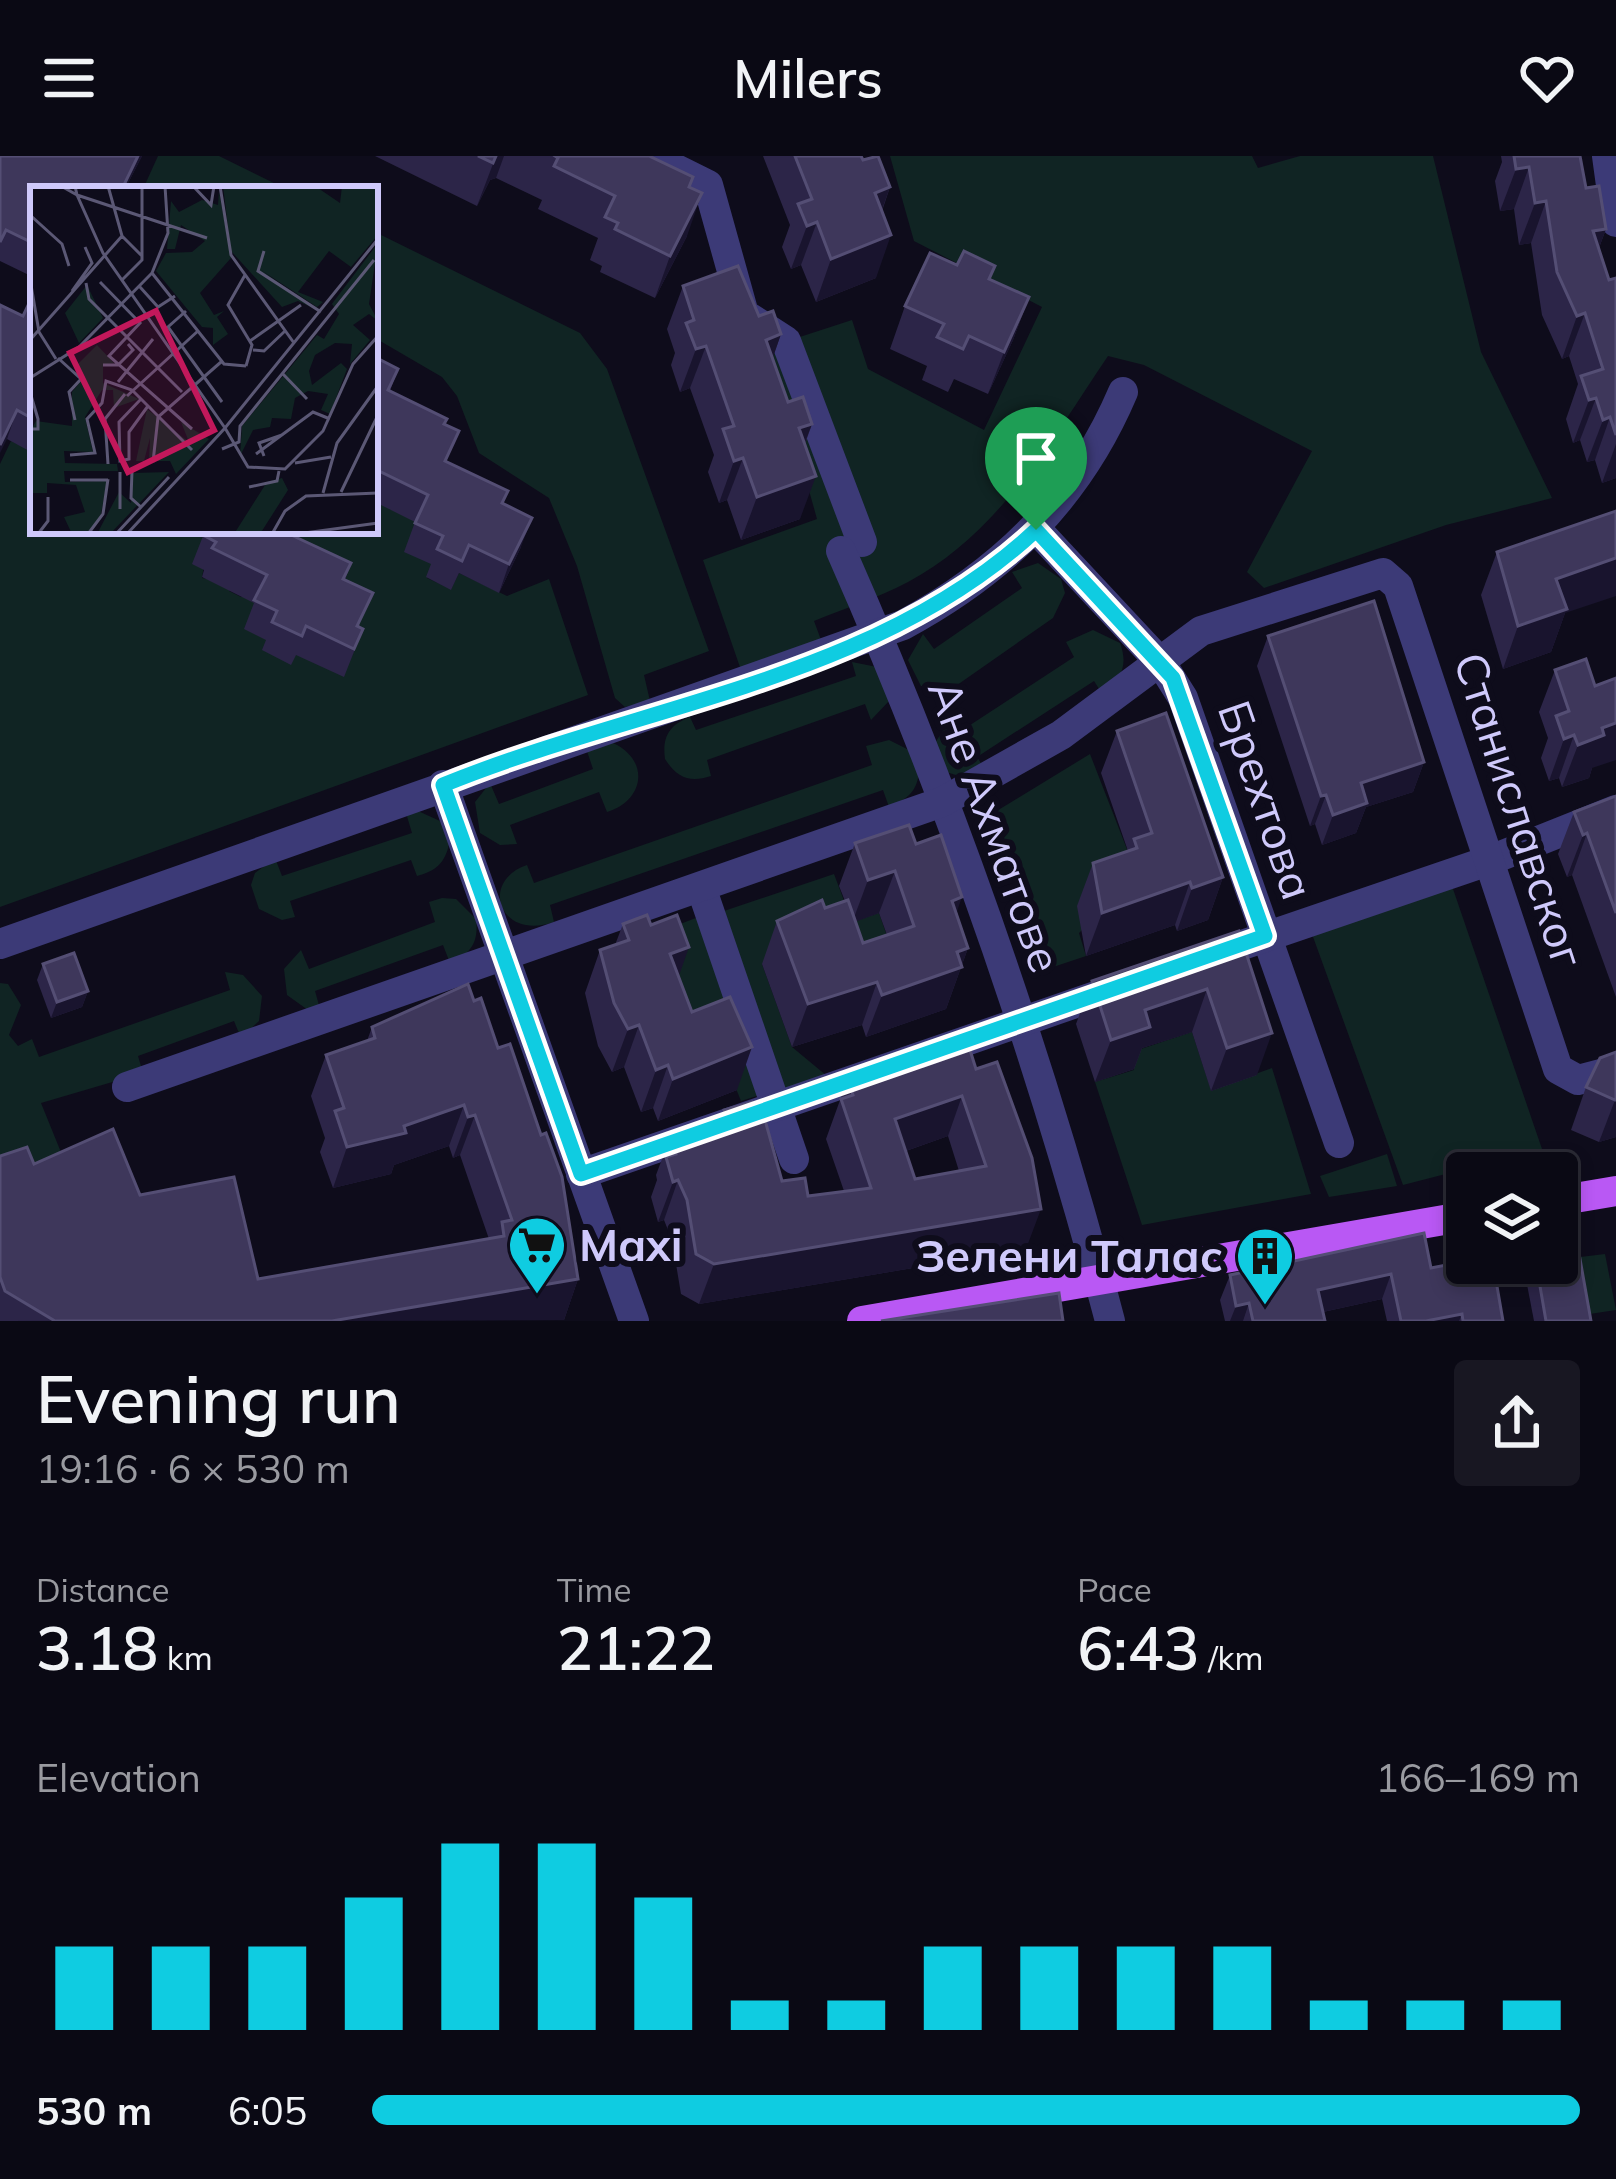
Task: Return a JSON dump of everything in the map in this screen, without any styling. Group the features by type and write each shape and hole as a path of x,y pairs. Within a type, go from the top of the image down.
{"main road":[{"path":"1578,1197 1616,1191"},
{"path":"862,1321 1446,1220"}],"street":[{"name":"Ане Ахматове","path":"650,156 708,185 744,314 786,341 879,637 1018,1023 1110,1321"},
{"path":"1610,162 1616,222"},
{"path":"0,944 443,785 879,637 964,590 1036,530 1097,445 1123,392"},
{"name":"Брехтова","path":"1036,530 1161,663 1183,698 1339,1143"},
{"name":"Станиславског","path":"1161,663 1201,631 1222,622 1375,574 1390,575 1398,586 1558,1069 1578,1080 1616,1070"},
{"path":"127,1088 942,802 1010,768 1161,663"},
{"path":"443,785 634,1321"},
{"path":"1181,966 1487,861 1616,810"},
{"path":"701,887 794,1159"},
{"path":"581,1174 1140,980"}],"green space":[{"path":"158,156 219,156 280,186 144,186"},
{"path":"890,156 1252,156 1258,168 1300,156 1433,156 1481,352 1552,498 1446,525 1264,588 1247,572 1312,451 1144,365 1108,356 1021,482 970,538 908,582 814,621 824,648 742,673 703,560 817,519 769,347 852,320 868,369 984,430 1042,307 914,241"},
{"path":"378,233 580,333 607,369 709,651 644,675 650,701 625,707 615,698 577,566 549,498 479,453 457,396 442,377 378,340"},
{"path":"11,441 30,450 30,534 209,534 202,578 232,584 229,591 241,597 262,592 267,640 291,664 279,534 378,534 378,502 391,502 389,509 422,515 432,565 427,578 451,589 459,573 507,596 549,579 588,695 0,907 0,464"},
{"path":"1038,563 1061,579 1065,593 1053,618 950,690 921,686 908,660 923,634 934,649 1022,588 1012,572"},
{"path":"1093,630 1120,643 1123,652 1121,672 1103,695 1094,681 977,757 986,771 966,778 946,772 933,746 951,718 961,731 1074,657 1066,642"},
{"path":"852,662 877,667 889,701 871,720 865,704 707,760 711,776 703,778 685,777 665,759 668,733 683,720 690,717 696,730 856,676"},
{"path":"889,740 911,751 919,773 910,794 889,807 883,790 550,905 554,922 520,923 502,907 503,883 527,865 534,883 872,765 866,746"},
{"path":"613,743 625,750 637,769 635,789 620,806 607,812 599,792 510,825 517,844 500,845 480,833 475,802 490,783 499,804 593,769 586,748"},
{"path":"1090,754 1137,875 1079,933 1086,956 1050,968 995,812"},
{"path":"418,811 440,821 449,844 434,869 417,876 411,860 290,901 295,917 282,920 259,909 251,885 255,873 275,858 282,876 412,833 406,813"},
{"path":"834,874 852,922 879,913 898,968 762,964 792,1047 827,1076 780,1092 721,912"},
{"path":"1452,886 1542,1149 1446,1152 1446,1174 1403,1185 1312,934"},
{"path":"456,899 476,919 475,941 457,959 450,963 443,945 315,991 320,1009 308,1010 287,995 284,969 301,950 309,969 435,922 429,902"},
{"path":"701,916 763,1094 741,1101 729,1071 686,1050 654,934"},
{"path":"225,972 243,975 262,996 259,1021 241,1038 234,1021 138,1056 143,1073 41,1103 69,1172 0,1192 0,983 8,984 21,1005 9,1035 18,1046 32,1039 39,1057 230,990"},
{"path":"1192,1032 1211,1090 1272,1068 1311,1194 1142,1225 1095,1082 1134,1070 1129,1053"},
{"path":"1387,1154 1397,1186 1329,1197 1320,1176"},
{"path":"1605,1254 1616,1310 1583,1315 1578,1257"}],"building":[{"path":"0,156 138,156 123,186 30,186 30,242 6,230 0,242"},
{"path":"555,156 649,156 693,177 689,187 702,193 670,256 615,229 618,223 605,217 615,196 554,166"},
{"path":"795,156 861,156 863,160 878,156 890,187 875,193 891,235 831,259 817,222 807,226 798,204 812,199"},
{"path":"1514,156 1580,156 1586,188 1599,186 1606,229 1593,231 1609,280 1616,278 1616,435 1610,417 1603,420 1596,398 1589,400 1581,376 1603,369 1585,313 1577,316 1557,272 1546,201 1535,203 1529,167 1516,169"},
{"path":"964,251 995,266 989,279 1029,297 1004,352 969,336 963,349 937,337 944,324 905,306 930,253 957,265"},
{"path":"738,266 759,316 773,311 781,334 766,340 788,402 803,397 812,424 799,428 816,476 757,497 743,458 734,461 723,429 734,426 706,346 696,349 686,323 694,320 683,286"},
{"path":"30,301 30,417 17,410 0,445 0,305 23,316"},
{"path":"378,359 398,369 388,390 447,419 444,424 459,431 445,461 508,491 502,503 532,518 509,564 469,545 462,561 437,549 443,536 415,523 428,495 378,470"},
{"path":"1616,511 1616,558 1556,579 1567,609 1518,626 1497,552"},
{"path":"289,534 351,563 343,579 373,593 357,626 363,629 354,649 306,626 302,636 272,622 277,611 254,600 267,575 212,548 216,542 203,535"},
{"path":"1374,601 1424,762 1361,783 1367,803 1333,815 1326,795 1321,796 1268,636"},
{"path":"1586,659 1595,686 1616,678 1616,723 1602,728 1604,735 1578,745 1574,735 1564,739 1556,716 1569,711 1555,670"},
{"path":"1166,713 1223,877 1192,888 1190,882 1102,913 1093,863 1137,848 1134,839 1152,833 1117,731"},
{"path":"1616,796 1616,913 1587,833 1583,835 1574,812"},
{"path":"909,825 916,844 941,835 962,897 952,901 968,948 957,952 962,967 882,995 877,982 808,1004 777,921 822,900 825,908 848,900 863,943 914,926 895,871 868,880 855,843"},
{"path":"647,915 651,925 677,915 689,947 670,954 692,1012 730,997 752,1047 673,1079 668,1065 656,1070 639,1025 628,1029 614,1003 600,950 629,940 623,924"},
{"path":"1239,931 1272,1033 1227,1048 1207,989 1145,1010 1150,1027 1111,1040 1092,981"},
{"path":"74,953 88,991 57,1002 43,964"},
{"path":"468,984 474,1001 481,998 498,1048 510,1044 541,1135 546,1133 562,1177 578,1279 332,1321 55,1321 5,1291 0,1277 0,1156 27,1147 34,1164 113,1129 140,1195 234,1177 258,1279 504,1236 502,1222 512,1220 475,1115 468,1117 464,1105 404,1126 406,1133 347,1147 335,1111 344,1108 326,1055 375,1038 372,1027"},
{"path":"970,1050 976,1069 997,1062 1032,1158 1041,1209 714,1264 696,1254 687,1200 678,1180 673,1182 666,1157 676,1154 671,1135 727,1119 724,1110 752,1102 758,1122 765,1120 782,1181 805,1178 808,1196 871,1188 841,1099 853,1095 848,1078 920,1053 924,1066","holes":["962,1096 986,1166 915,1179 895,1119"]},
{"path":"1616,1052 1615,1100 1586,1087 1600,1058"},
{"path":"1424,1233 1431,1268 1446,1265 1446,1284 1497,1284 1503,1321 1463,1321 1462,1314 1401,1321 1391,1274 1318,1290 1325,1321 1253,1321 1249,1303 1236,1306 1230,1275"},
{"path":"1578,1248 1591,1321 1546,1321 1540,1284 1578,1284"},
{"path":"1059,1293 1063,1321 881,1321"}],"place":[{"name":"Maxi","path":"537,1296"},
{"name":"Зелени Талас","path":"1265,1307"}],"route":[{"path":"1036,530 1173,678 1265,936 581,1174 443,785 879,637 964,590 1036,530"}]}
